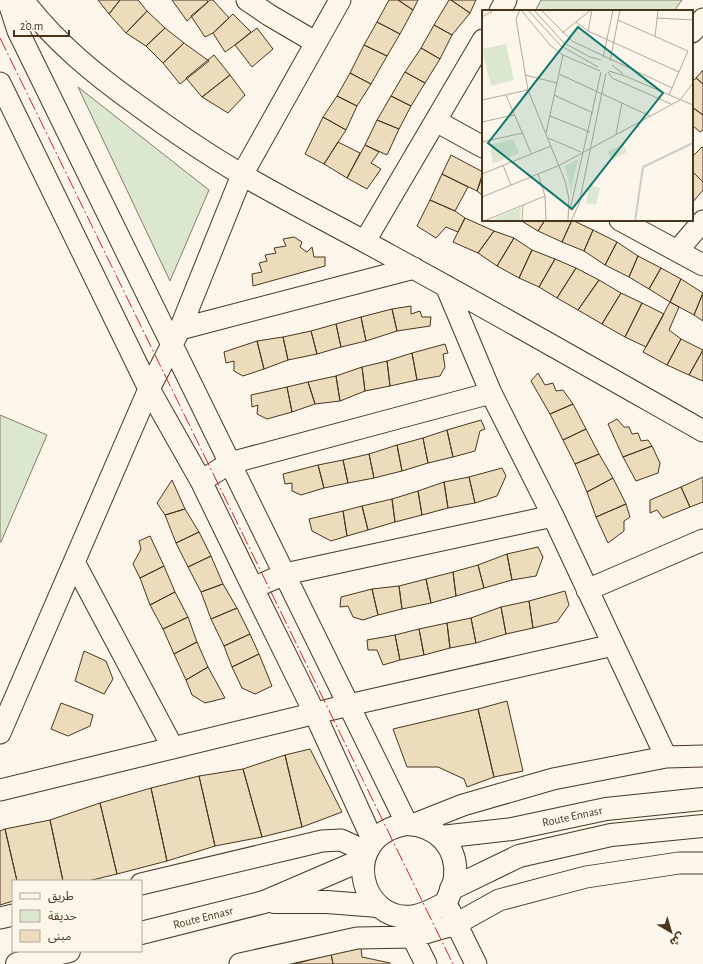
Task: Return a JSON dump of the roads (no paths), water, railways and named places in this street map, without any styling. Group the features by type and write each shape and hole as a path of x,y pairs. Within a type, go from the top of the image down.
{"main road":[{"name":"Route Ennasr","path":"441,837 512,829 606,810 703,799"},
{"path":"449,896 455,878 453,856 441,837 429,828 411,824 395,826 383,832 368,850 362,871 364,884 370,896 378,906 389,913 414,917 425,914 449,896 519,856 612,835 703,826"},
{"name":"Route Ennasr","path":"142,933 264,902 368,850"},
{"name":"Route Ennasr","path":"264,902 327,902 378,906"},
{"path":"16,964 65,952"}],"street":[{"path":"8,0 18,31 176,337 230,463 349,705 411,824 463,805 553,780 666,757 703,756"},
{"path":"23,0 53,36 90,70 200,149 242,175 414,268 703,431"},
{"path":"247,0 269,15 315,42"},
{"path":"0,733 149,390 176,337 242,175 315,42 340,0"},
{"path":"501,10 506,0"},
{"path":"693,31 703,19"},
{"path":"365,241 482,42"},
{"path":"0,83 149,390 201,482 315,714 368,850"},
{"path":"436,121 482,146"},
{"path":"622,221 678,250 703,265"},
{"path":"678,250 703,221"},
{"path":"176,337 414,268"},
{"path":"446,286 491,393 553,516 666,757"},
{"path":"201,482 230,463 491,393"},
{"path":"253,588 285,574 553,516"},
{"path":"587,590 703,540"},
{"path":"74,562 173,748"},
{"path":"0,790 349,705 614,645"},
{"path":"142,884 322,841 341,840 368,850"},
{"path":"240,964 357,938 412,937 456,924 499,900 586,877 679,863 703,863"},
{"path":"449,896 456,924 476,964"},
{"path":"0,918 12,915"},
{"path":"402,916 426,964"}]}
